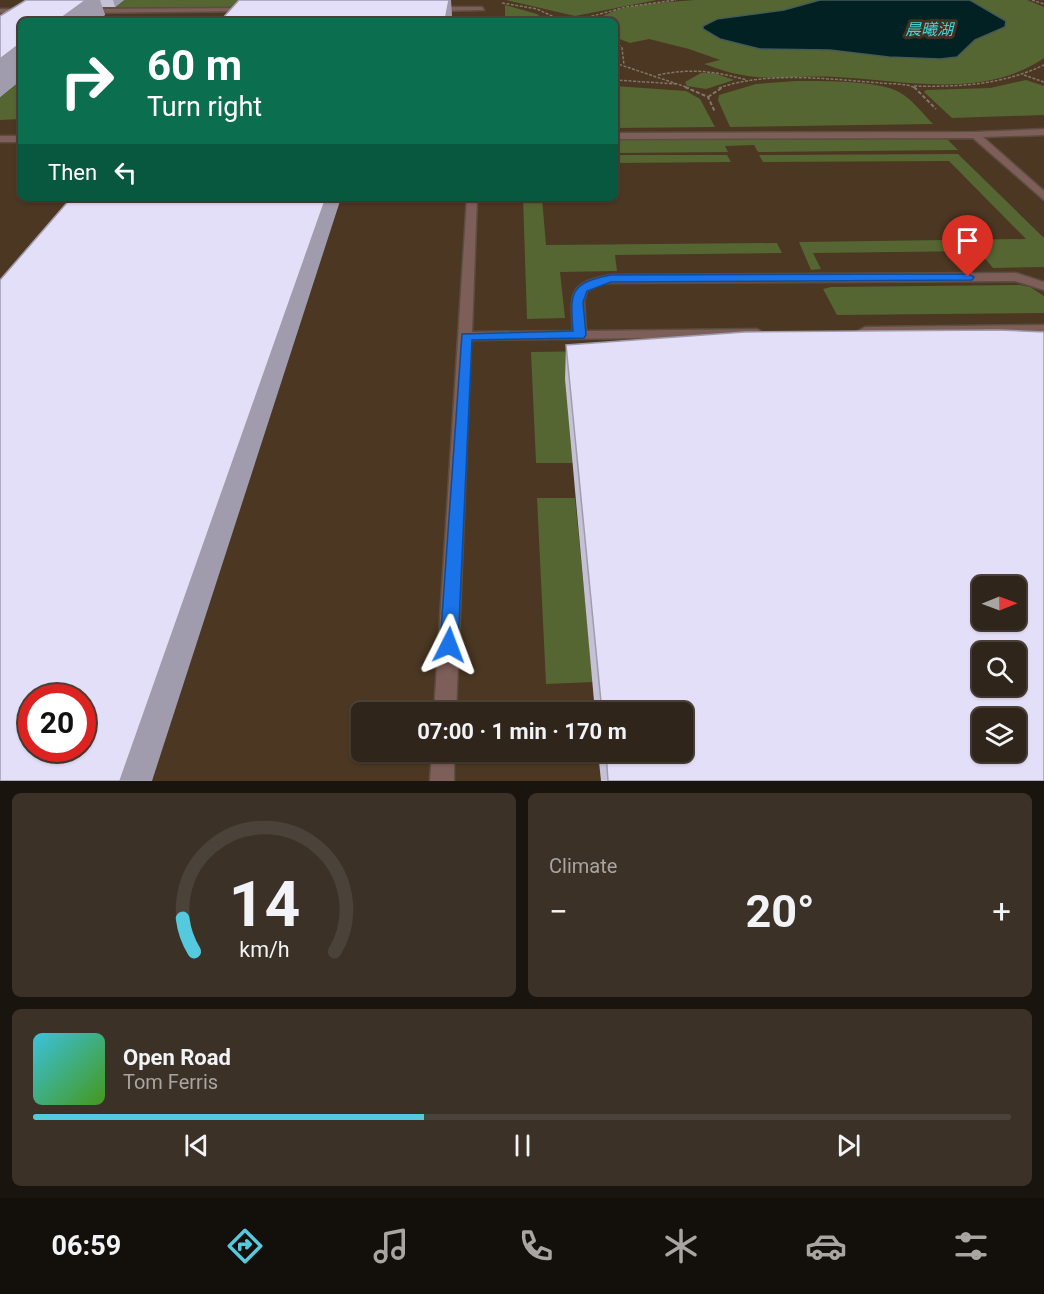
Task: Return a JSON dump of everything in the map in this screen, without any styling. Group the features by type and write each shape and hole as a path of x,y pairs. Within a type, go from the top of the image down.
{"lane":[{"path":"423,9 483,4"},
{"path":"78,11 257,10"},
{"path":"0,11 31,11"},
{"path":"618,136 975,135 1044,132"},
{"path":"975,135 1044,197"},
{"path":"0,147 4,139"},
{"path":"1027,181 1044,181"},
{"path":"447,702 472,201"},
{"path":"580,335 577,302 582,289 598,281 611,279 1016,277 1044,286"},
{"path":"854,331 1044,329"},
{"path":"466,336 770,332"},
{"path":"442,781 443,762"}],"path":[{"path":"585,18 626,7 676,0"},
{"path":"1032,0 1044,4"},
{"path":"483,4 527,7 558,18"},
{"path":"618,44 622,48 624,64"},
{"path":"618,63 656,75 708,97 727,136"},
{"path":"708,97 710,92 720,88 751,81 832,79 913,86 978,87 1024,75 1044,65"},
{"path":"656,75 680,69 710,69 751,81"},
{"path":"1024,75 1044,82"},
{"path":"618,80 678,84"},
{"path":"913,86 962,135"}],"shaded area":[{"path":"0,0 1044,0 1044,781 0,781"}],"green space":[{"path":"103,0 341,0 337,7 35,9"},
{"path":"506,0 657,0 575,16"},
{"path":"694,0 1027,0 1044,7 1044,58 1020,71 995,79 969,83 942,84 742,75 704,64 720,60 689,49 649,39 630,43 618,38 618,18 600,18 628,7"},
{"path":"505,5 537,14 543,18 505,18"},
{"path":"701,73 714,73 734,80 706,89 687,86 685,82"},
{"path":"1026,80 1044,86 1044,115 952,118 924,92 926,90 990,88"},
{"path":"796,81 849,82 890,88 908,99 933,124 730,127 718,100 719,95 756,84"},
{"path":"18,82 18,119 0,120 0,97"},
{"path":"618,86 686,91 700,99 715,127 618,128"},
{"path":"945,137 958,150 758,152 754,145 725,146 728,152 618,153 618,140"},
{"path":"958,154 1044,238 1044,267 993,268 979,251 813,253 821,269 811,270 799,242 1026,239 949,161 763,162 759,155"},
{"path":"618,155 727,155 731,162 618,163"},
{"path":"523,201 542,201 546,245 777,243 782,253 615,255 617,271 560,272 565,318 527,319"},
{"path":"1020,285 1030,287 1044,296 1044,313 837,315 823,289 831,287"},
{"path":"670,350 572,463 536,463 531,352"},
{"path":"537,498 575,498 593,682 546,684"}],"water":[{"name":"晨曦湖","path":"820,0 970,0 1006,21 1005,27 975,40 957,57 940,59 889,57 830,50 760,49 720,39 703,29 703,26 717,19 784,10"}],"building":[{"path":"26,0 86,0 61,18 18,18 18,46 0,59 0,16"},
{"path":"239,0 449,0 446,18 223,18"},
{"path":"68,201 325,201 120,781 0,781 0,280"},
{"path":"998,330 1044,332 1044,781 608,781 607,762 693,762 693,702 601,702 566,345 745,332"}],"route":[{"path":"449,645 466,336 580,335 577,302 582,289 598,281 611,279 968,277"}]}
